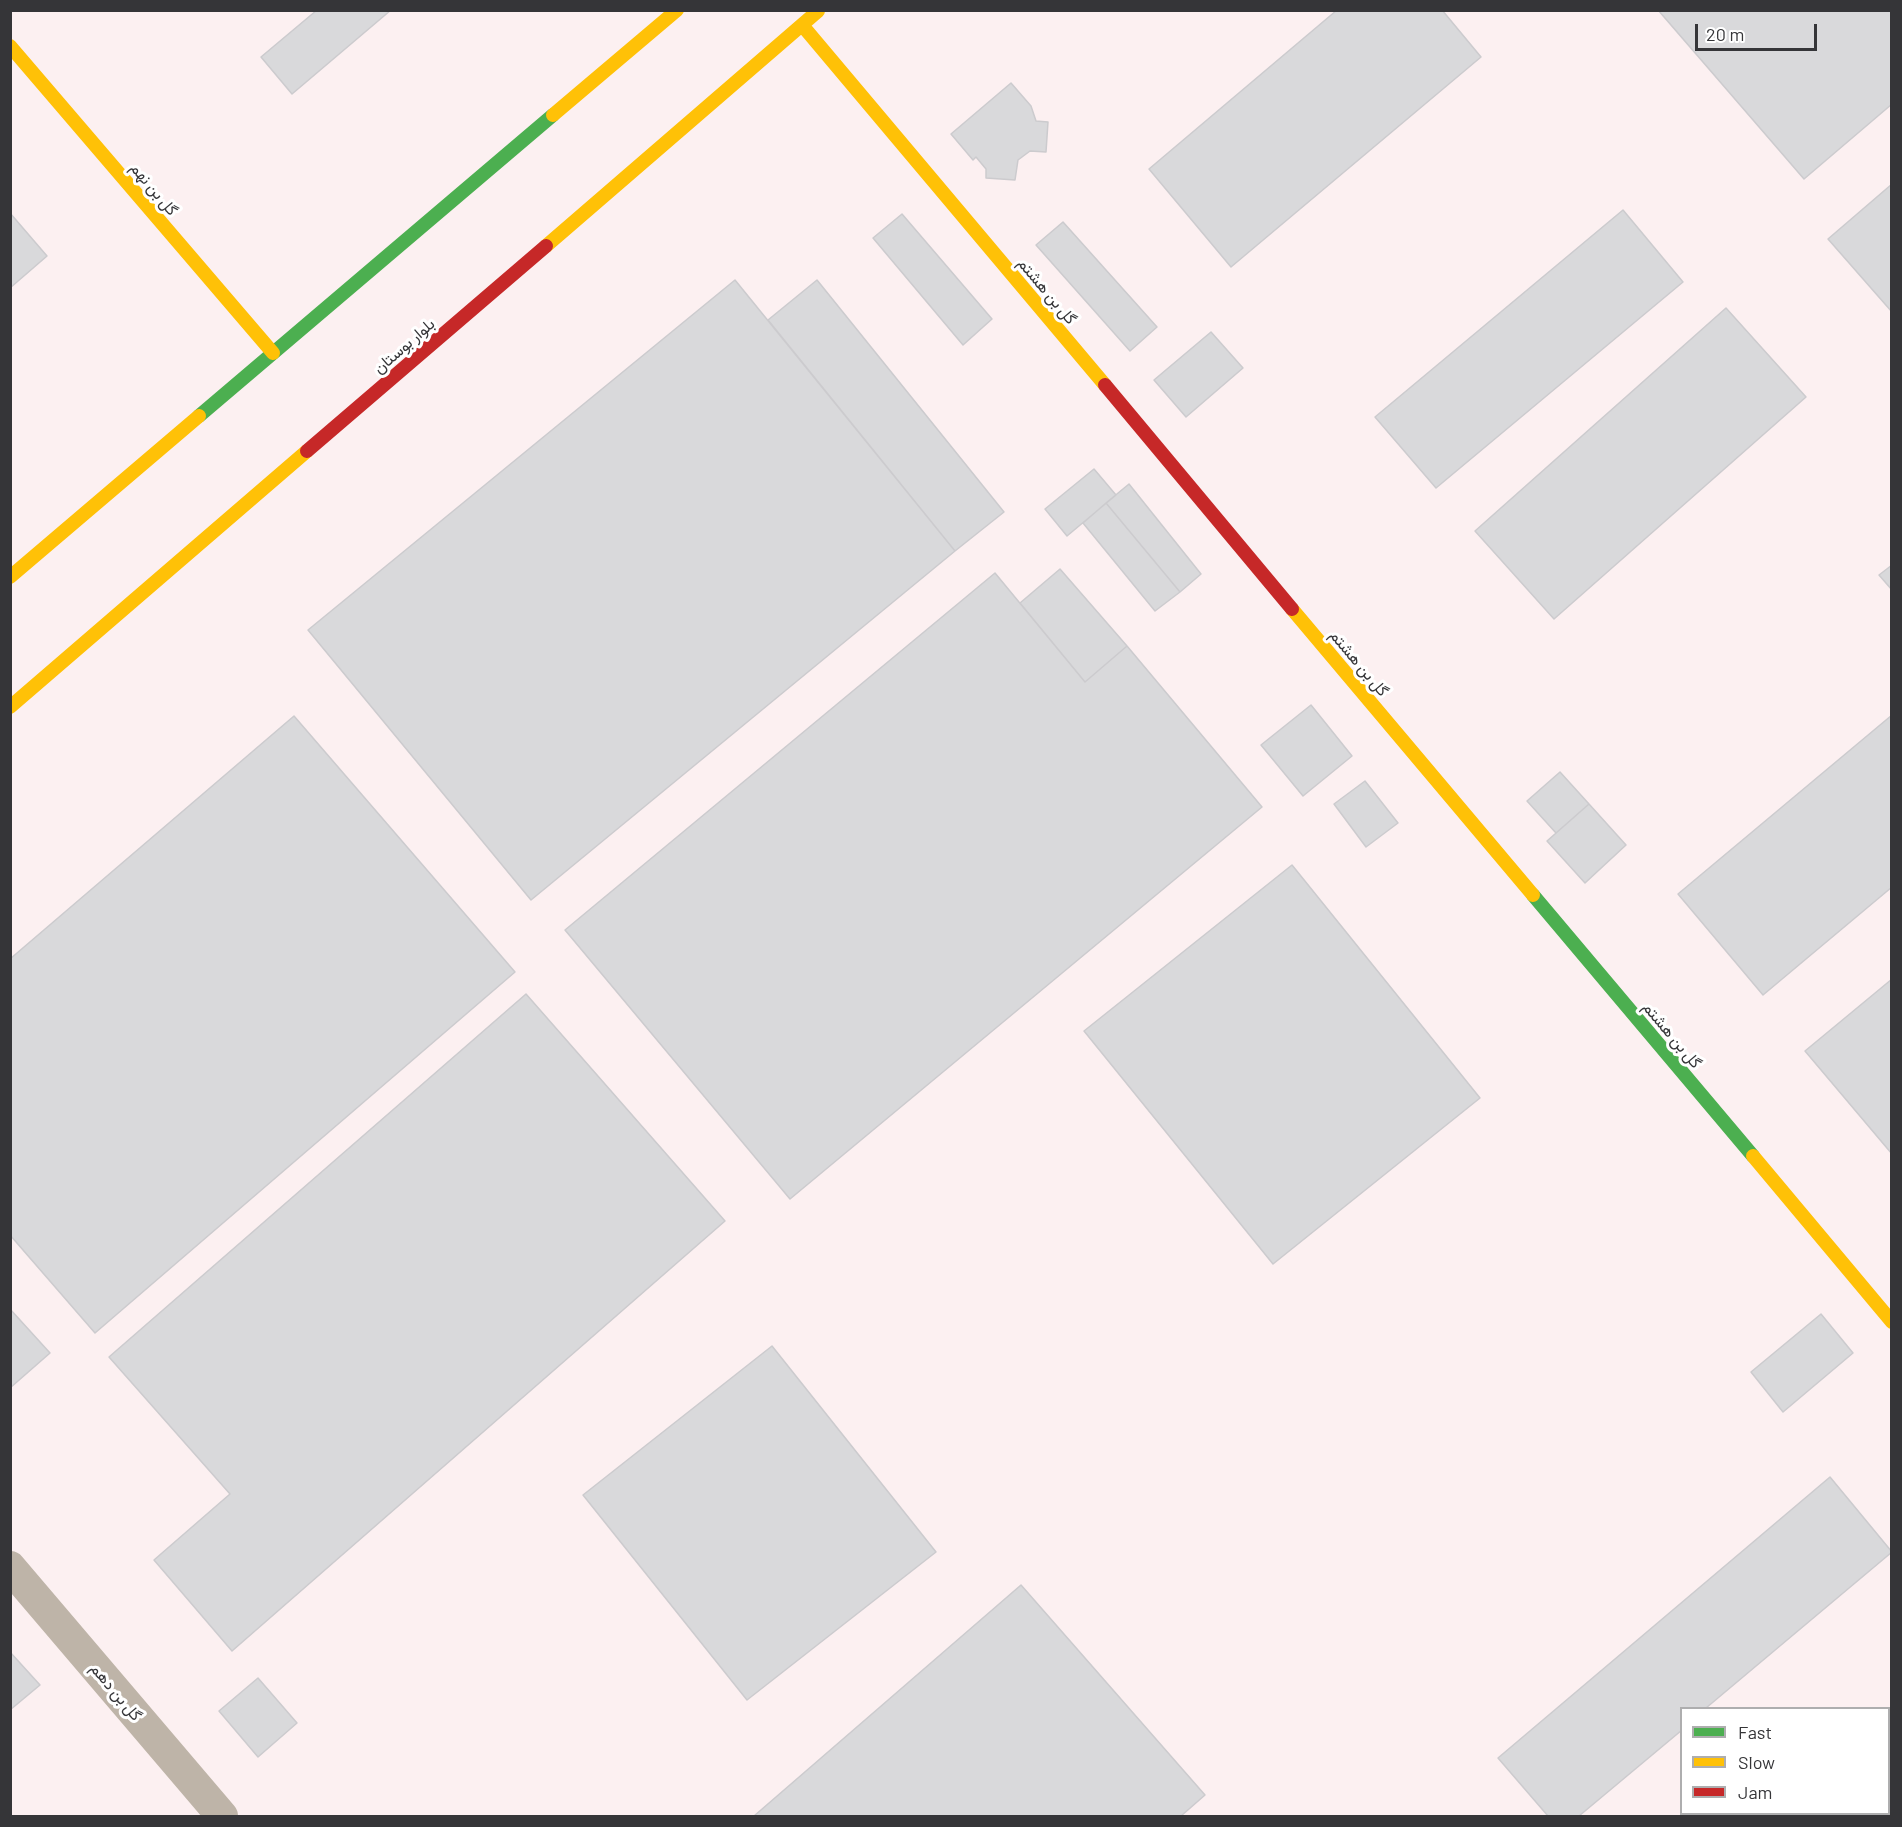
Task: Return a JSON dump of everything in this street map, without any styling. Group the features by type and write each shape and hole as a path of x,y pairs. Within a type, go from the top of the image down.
{"street":[{"path":"10,577 677,10"},
{"name":"بلوار بوستان","path":"10,707 818,10"},
{"name":"گل بن هشتم","path":"802,25 1892,1322"},
{"name":"گل بن نهم","path":"10,46 273,353"},
{"name":"گل بن دهم","path":"10,1567 222,1816"}],"shaded area":[{"path":"11,11 1891,11 1891,1816 11,1816"}],"building":[{"path":"317,10 391,10 292,94 261,57"},
{"path":"1337,10 1442,10 1481,57 1231,267 1149,169"},
{"path":"1658,10 1892,10 1892,104 1804,179"},
{"path":"1011,83 1031,106 1036,121 1048,122 1046,152 1030,151 1018,160 1015,180 986,178 986,169 976,157 973,160 951,134"},
{"path":"1892,184 1892,312 1828,239"},
{"path":"1623,210 1683,282 1436,488 1375,417"},
{"path":"10,213 47,256 10,288"},
{"path":"902,214 992,319 963,345 873,238"},
{"path":"1063,222 1157,327 1130,351 1036,245"},
{"path":"735,280 955,551 531,900 308,630"},
{"path":"817,280 1004,512 955,551 768,320"},
{"path":"1726,308 1806,397 1554,619 1475,531"},
{"path":"1211,332 1243,368 1186,417 1154,380"},
{"path":"1094,469 1116,495 1067,536 1045,509"},
{"path":"1129,484 1201,574 1180,592 1106,503"},
{"path":"1106,503 1180,592 1155,611 1083,523"},
{"path":"1892,565 1892,590 1879,575"},
{"path":"1060,569 1127,646 1085,682 1020,603"},
{"path":"995,573 1085,682 1127,646 1262,807 790,1199 565,930"},
{"path":"1311,705 1352,756 1303,796 1261,745"},
{"path":"1892,715 1892,887 1763,995 1678,894"},
{"path":"294,716 515,972 95,1333 10,1235 10,959"},
{"path":"1560,772 1589,804 1556,833 1527,801"},
{"path":"1365,781 1398,823 1366,847 1334,804"},
{"path":"1589,804 1626,845 1585,883 1547,841"},
{"path":"1292,865 1480,1098 1273,1264 1084,1031"},
{"path":"1892,979 1892,1154 1805,1051"},
{"path":"526,994 725,1221 232,1651 154,1560 230,1494 109,1357"},
{"path":"10,1309 50,1353 10,1388"},
{"path":"1821,1314 1853,1353 1783,1412 1751,1372"},
{"path":"772,1346 936,1552 747,1700 583,1495"},
{"path":"1830,1477 1892,1552 1707,1707 1680,1707 1680,1732 1579,1816 1548,1816 1498,1758"},
{"path":"1021,1585 1205,1795 1181,1816 754,1816"},
{"path":"10,1652 40,1685 10,1710"},
{"path":"258,1678 297,1723 258,1757 219,1711"},
{"path":"1892,1766 1892,1816 1832,1816 1890,1815 1890,1768"}],"traffic: fast":[{"path":"199,416 553,115"},
{"path":"1533,895 1753,1156"}],"traffic: slow":[{"path":"553,115 677,10"},
{"path":"546,246 818,11"},
{"path":"802,25 1105,385"},
{"path":"10,46 273,353"},
{"path":"10,577 199,416"},
{"path":"10,707 307,451"},
{"path":"1292,609 1533,895"},
{"path":"1753,1156 1892,1322"}],"traffic: jam":[{"path":"307,451 546,246"},
{"path":"1105,385 1292,609"}]}
